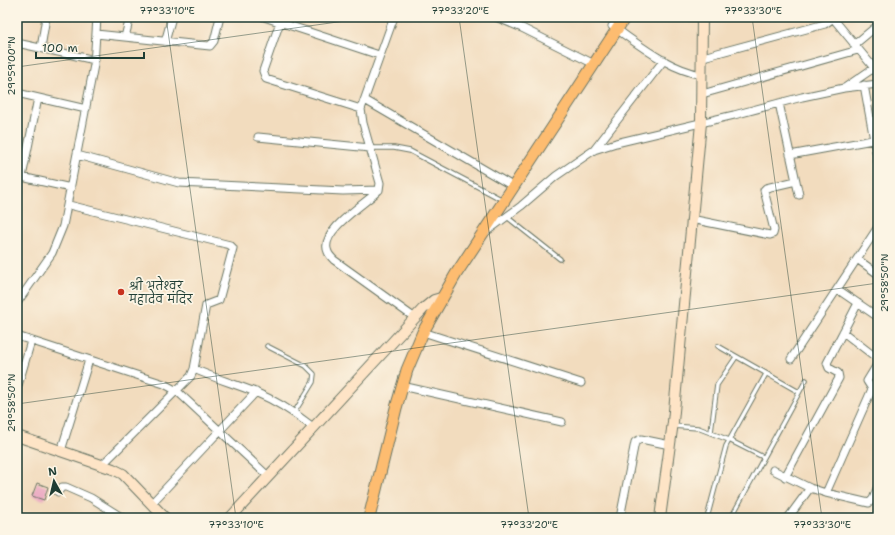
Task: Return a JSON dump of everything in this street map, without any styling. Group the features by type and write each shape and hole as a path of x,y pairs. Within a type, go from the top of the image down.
{"main road":[{"path":"368,518 382,435 402,369 411,346 508,184 565,105 590,62 615,24 625,17"},
{"path":"368,518 388,435 402,386 423,332 438,299 565,105 615,24"}],"street":[{"path":"40,48 46,17"},
{"path":"17,303 52,254 63,226 69,205 95,60 97,17"},
{"path":"125,37 130,17"},
{"path":"165,42 172,17"},
{"path":"96,34 210,46 214,41 220,17"},
{"path":"264,17 379,55"},
{"path":"394,17 379,55 361,109 380,184 379,190 359,204 330,236 327,245 327,252 334,260 415,318"},
{"path":"496,17 522,28 590,62"},
{"path":"660,518 672,426 701,123 702,17"},
{"path":"702,57 825,24 833,18 856,47 876,67 844,88"},
{"path":"280,22 264,71 266,79 361,109"},
{"path":"615,24 664,60 687,73 702,75"},
{"path":"702,94 856,47 878,25"},
{"path":"17,43 95,60"},
{"path":"594,150 664,60"},
{"path":"480,237 507,217 556,176 594,150 623,141 779,103 844,88 878,84"},
{"path":"864,85 876,139 878,162"},
{"path":"17,93 86,109"},
{"path":"38,98 20,177 71,188"},
{"path":"365,100 508,184"},
{"path":"779,103 799,195"},
{"path":"258,137 370,148"},
{"path":"790,155 876,139"},
{"path":"77,155 179,183 343,191 379,190"},
{"path":"692,219 770,235 773,234 774,230 764,190 766,188 796,181"},
{"path":"69,205 230,245 233,248 219,300 206,305 194,369 177,391 102,465"},
{"path":"790,359 878,227"},
{"path":"857,259 878,274"},
{"path":"837,289 878,317"},
{"path":"230,518 415,318 438,299"},
{"path":"785,477 839,378 838,373 829,368 827,363 858,303"},
{"path":"423,332 581,383"},
{"path":"843,332 878,359"},
{"path":"17,336 164,384 177,391 218,431 269,477"},
{"path":"17,389 31,341"},
{"path":"61,451 90,360"},
{"path":"826,493 875,392 867,381 878,363"},
{"path":"194,369 256,392 294,413 313,427"},
{"path":"402,386 562,422"},
{"path":"151,504 256,392"},
{"path":"17,436 102,465 123,474 165,518"},
{"path":"620,518 634,442 641,439 670,445"},
{"path":"773,470 810,488 869,503 878,486"},
{"path":"58,492 62,487 66,487 91,498 123,518"},
{"path":"788,518 810,488"}],"lane":[{"path":"370,148 387,148 410,152 499,198"},
{"path":"507,217 560,259"},
{"path":"267,346 306,366 314,374 313,382 294,413"},
{"path":"718,346 800,392"},
{"path":"711,432 718,385 736,356"},
{"path":"707,518 724,453 729,440 766,374"},
{"path":"731,518 806,380"},
{"path":"672,426 698,428 711,432 763,457"}],"building":[{"path":"37,483 48,487 44,500 32,496"}],"place":[{"name":"श्री भूतेश्वर महादेव मंदिर","path":"121,292"}]}
